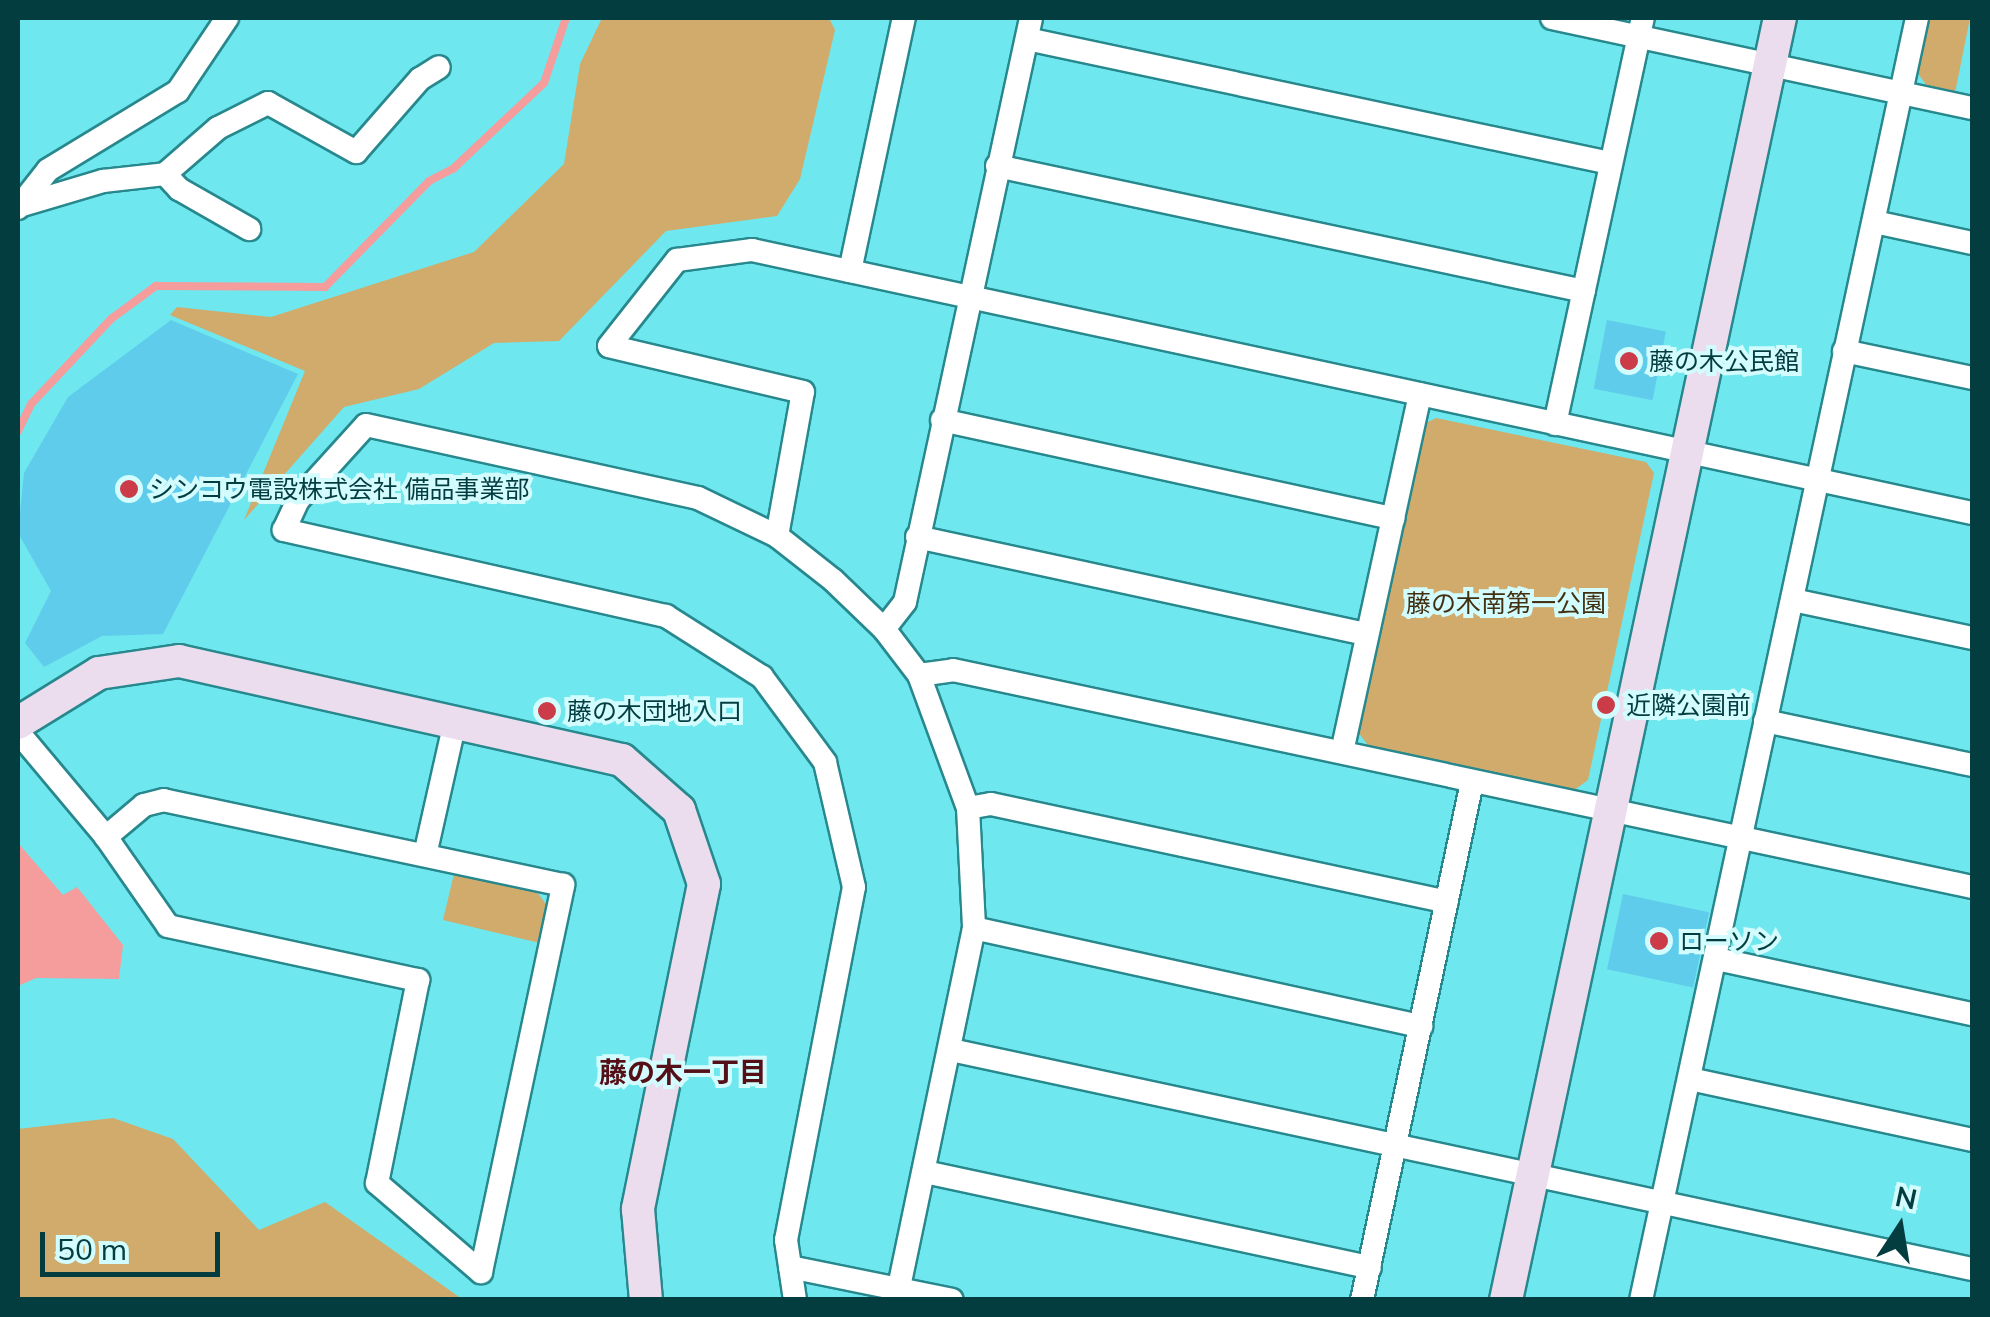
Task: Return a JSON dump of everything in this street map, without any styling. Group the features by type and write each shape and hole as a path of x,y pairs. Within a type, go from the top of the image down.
{"street":[{"path":"18,207 48,170 178,91 227,18"},
{"path":"850,270 904,18"},
{"path":"1552,18 1641,27 1770,65 1972,108"},
{"path":"1506,1300 1780,18"},
{"path":"1641,1300 1917,18"},
{"path":"1555,424 1641,27"},
{"path":"884,628 905,602 1029,28 1610,163"},
{"path":"18,207 103,181 165,174 218,128 268,103 356,152 420,79 440,67"},
{"path":"997,166 1584,290"},
{"path":"165,174 179,189 249,229"},
{"path":"1875,222 1972,243"},
{"path":"777,536 803,392 609,346 677,260 752,250 1972,513"},
{"path":"1844,351 1972,378"},
{"path":"1342,752 1420,394"},
{"path":"942,420 1393,518"},
{"path":"795,1300 786,1240 854,887 825,762 762,676 666,616 284,530 298,500 366,425 698,498 777,536 833,580 884,628 919,675 968,808 974,928 899,1288"},
{"path":"917,538 1366,634"},
{"path":"1792,600 1972,638"},
{"path":"18,723 99,673 179,660 622,760 680,810 704,884 638,1209 646,1300"},
{"path":"919,675 953,670 1972,887"},
{"path":"1765,721 1972,764"},
{"path":"425,855 455,722"},
{"path":"18,732 106,837 168,926 418,980 378,1183 481,1272 563,885 164,800 144,805 106,837"},
{"path":"1362,1300 1472,782"},
{"path":"968,808 991,804 1447,902"},
{"path":"974,928 1420,1026"},
{"path":"1717,959 1972,1014"},
{"path":"951,1050 1972,1268"},
{"path":"1690,1079 1972,1140"},
{"path":"925,1172 1370,1267"},
{"path":"790,1267 952,1300"}],"green space":[{"path":"602,18 829,18 835,30 800,179 777,216 666,231 559,341 494,343 419,389 344,407 244,520 305,371 170,315 177,307 271,317 474,252 564,164 580,64"},
{"path":"1928,18 1970,18 1955,93 1927,86 1916,71"},
{"name":"藤の木南第一公園","path":"1436,418 1646,462 1654,473 1588,780 1573,791 1370,748 1358,732 1424,424"},
{"path":"454,874 537,892 548,907 540,943 443,920"},
{"path":"113,1118 173,1139 259,1230 325,1202 462,1299 18,1299 18,1129"}],"shaded area":[{"path":"18,843 63,895 77,887 123,945 119,979 36,978 18,986"}],"building":[{"name":"シンコウ電設株式会社 備品事業部","path":"171,320 298,374 163,634 102,636 44,667 25,643 51,591 18,533 24,473 68,397"},
{"name":"藤の木公民館","path":"1607,320 1666,331 1653,400 1594,389"},
{"name":"ローソン","path":"1623,894 1709,912 1693,988 1607,969"}],"waterway":[{"path":"18,431 31,404 111,319 156,286 325,287 429,181 454,168 544,83 566,18"}],"place":[{"name":"藤の木公民館","path":"1629,361"},
{"name":"シンコウ電設株式会社 備品事業部","path":"129,489"},
{"name":"近隣公園前","path":"1606,705"},
{"name":"藤の木団地入口","path":"547,711"},
{"name":"ローソン","path":"1659,941"}],"district":[{"name":"藤の木一丁目","path":"683,1072"}]}
